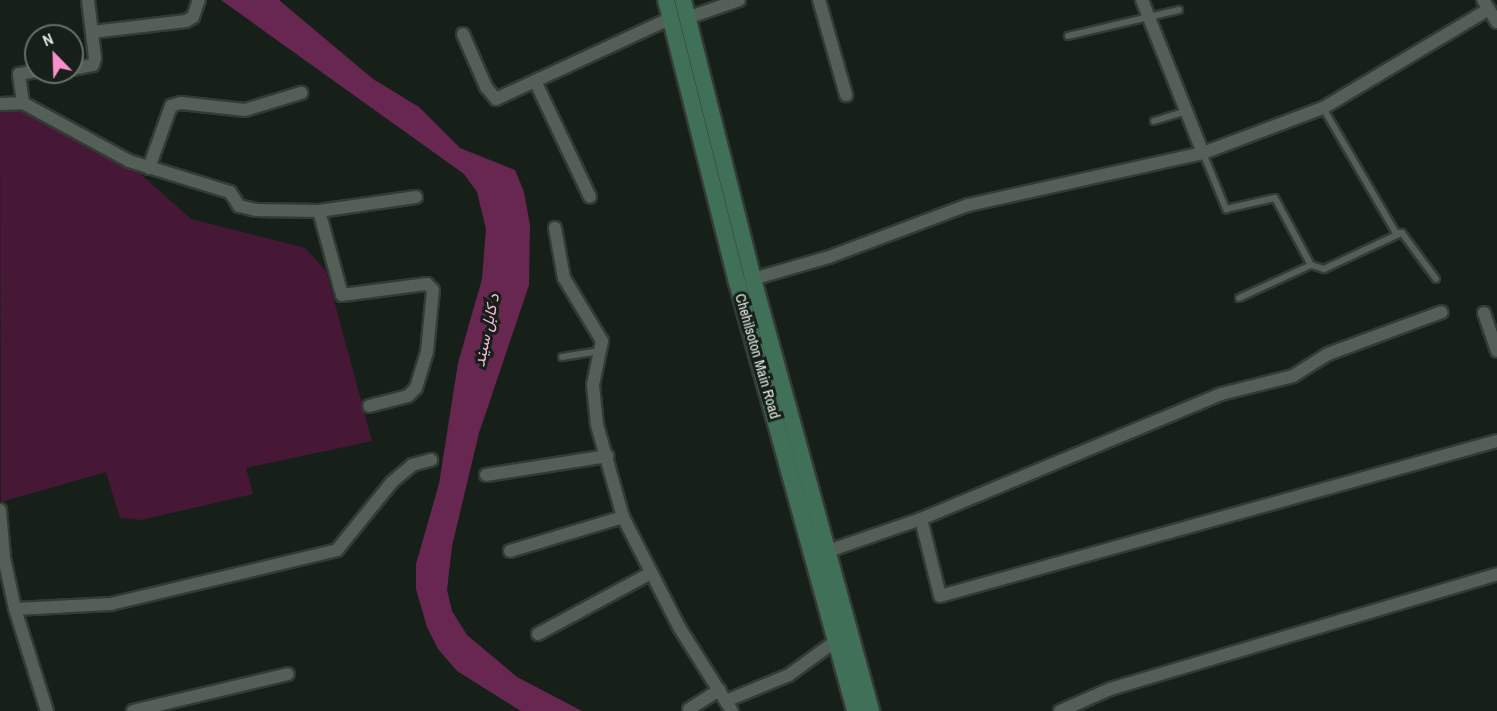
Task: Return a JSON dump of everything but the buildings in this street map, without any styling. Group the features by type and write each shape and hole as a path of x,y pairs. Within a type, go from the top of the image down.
{"main road":[{"name":"Chehilsoton Main Road","path":"666,0 679,18 871,711"},
{"name":"Chehilsoton Main Road","path":"683,0 679,18 737,282 855,711"}],"street":[{"path":"84,67 93,65 88,0"},
{"path":"92,32 186,21 193,17 199,0"},
{"path":"463,34 486,87 496,99 679,18 739,0"},
{"path":"819,0 846,95"},
{"path":"1142,0 1148,20 1203,153"},
{"path":"753,279 829,257 968,205 1203,153 1323,108 1486,5 1497,22"},
{"path":"23,103 19,74 24,73"},
{"path":"535,81 590,197"},
{"path":"149,168 171,106 181,103 245,110 302,93"},
{"path":"0,104 23,103 77,135 149,168 230,192 239,206 283,214 416,197"},
{"path":"319,211 342,295 427,284 433,290 427,352 416,388 408,396 369,406"},
{"path":"555,228 564,278 602,341 592,385 597,425 608,456 623,518 679,627 726,700"},
{"path":"828,551 921,519 1221,394 1293,376 1328,354 1442,312"},
{"path":"1484,313 1497,351"},
{"path":"921,519 940,596 1497,441"},
{"path":"486,475 608,456"},
{"path":"15,609 111,604 337,550 392,482 412,465 431,460"},
{"path":"0,510 2,558 46,711"},
{"path":"510,552 623,518"},
{"path":"538,634 651,573"},
{"path":"1060,711 1110,689 1497,574"},
{"path":"689,709 726,700 789,675 837,640"},
{"path":"132,711 288,674"}],"lane":[{"path":"1068,36 1128,20 1148,20 1179,10"},
{"path":"1323,108 1369,191 1396,233 1402,233"},
{"path":"1154,120 1186,111"},
{"path":"1203,153 1226,209 1275,198 1311,265"},
{"path":"1239,298 1311,265 1324,269 1402,233"},
{"path":"1402,233 1436,279"},
{"path":"562,357 600,351"}],"shaded area":[{"path":"0,108 20,108 137,171 191,219 305,248 326,271 372,441 246,468 253,494 141,520 120,518 106,472 1,502"}],"water":[{"name":"د کابل سيند","path":"221,0 279,0 373,79 419,107 460,148 515,170 524,192 530,225 529,285 479,433 452,546 447,590 452,611 467,635 517,677 582,711 521,711 457,671 438,649 427,627 416,589 416,564 439,484 458,363 482,279 486,229 477,192 464,174"}]}
